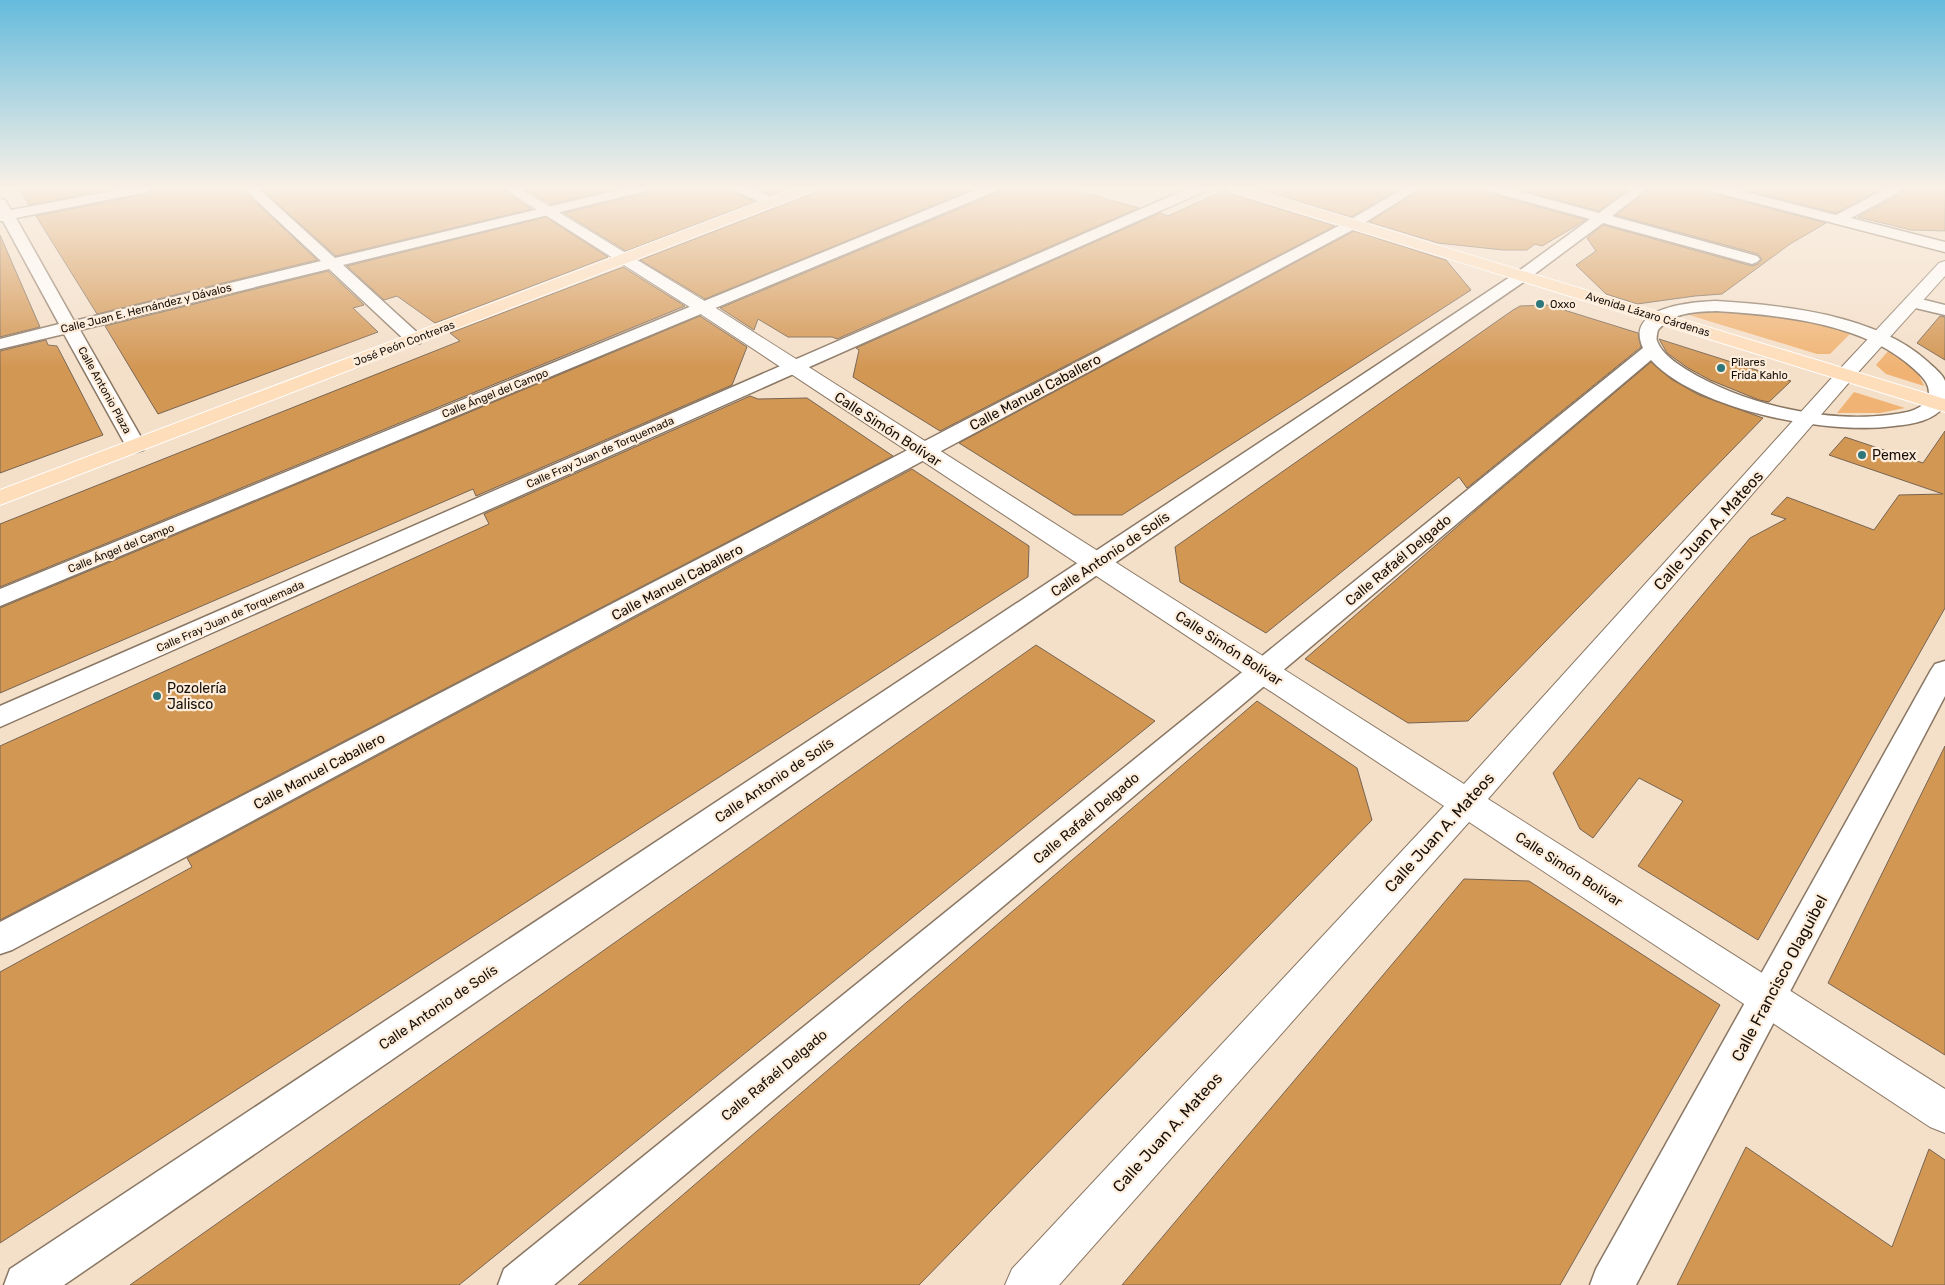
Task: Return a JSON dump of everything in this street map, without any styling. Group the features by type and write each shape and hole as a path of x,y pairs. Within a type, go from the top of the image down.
{"main road":[{"name":"José Peón Contreras","path":"0,498 650,248"},
{"name":"Avenida Lázaro Cárdenas","path":"1431,248 1941,405"}],"street":[{"name":"Calle Antonio Plaza","path":"23,248 136,446"},
{"path":"314,248 414,339"},
{"name":"Calle Juan E. Hernández y Dávalos","path":"0,344 393,248"},
{"name":"Calle Simón Bolívar","path":"608,248 1264,670 1945,1113"},
{"name":"Calle Ángel del Campo","path":"0,598 845,248"},
{"name":"Calle Fray Juan de Torquemada","path":"0,717 1064,248"},
{"name":"Calle Manuel Caballero","path":"0,940 1308,248"},
{"name":"Calle Antonio de Solís","path":"26,1285 1522,276 1560,248"},
{"path":"1712,248 1752,259"},
{"name":"Calle Juan A. Mateos","path":"1028,1285 1467,802 1845,375 1945,266"},
{"path":"1913,302 1945,310"},
{"path":"1746,306 1814,318 1878,339 1904,352 1924,367 1936,381 1941,405 1910,418 1890,422 1864,423 1807,418 1770,410 1708,389 1683,376 1664,363 1652,350 1647,338 1649,327 1658,318 1690,308 1746,306"},
{"name":"Calle Rafaél Delgado","path":"520,1285 1652,350"},
{"name":"Calle Francisco Olaguibel","path":"1612,1285 1945,670"}],"shaded area":[{"path":"1726,310 1758,312 1789,317 1851,333 1830,354 1817,354 1689,315"},
{"path":"1889,350 1914,369 1924,386 1886,374 1876,365"},
{"path":"1854,392 1905,408 1880,413 1837,413"}],"building":[{"path":"0,248 6,248 40,327 0,337"},
{"path":"56,248 304,248 317,260 97,314"},
{"path":"327,248 370,248 336,256"},
{"path":"420,248 594,248 608,257 435,323 397,296 384,300 347,266"},
{"path":"621,248 634,248 626,251"},
{"path":"671,248 830,248 705,299 640,260"},
{"path":"865,248 1047,248 837,339 832,337 788,337 758,319 754,330 720,308"},
{"path":"1081,248 1293,248 940,431 853,377 859,350 856,348"},
{"path":"1322,248 1408,248 1446,260 1471,290 1122,515 1074,515 959,443"},
{"path":"1484,248 1530,248 1527,250"},
{"path":"1594,248 1686,248 1752,266 1758,264 1762,259 1758,254 1736,248 1785,248 1722,294 1637,304 1606,294 1576,265 1596,251"},
{"path":"623,267 685,306 0,587 0,524 460,341 450,333"},
{"path":"328,271 364,305 353,308 378,332 158,414 105,326"},
{"path":"1548,305 1638,333 1641,347 1467,488 1459,477 1266,633 1180,582 1175,547 1513,310 1520,306"},
{"path":"700,316 747,347 732,385 476,496 473,489 0,693 0,608"},
{"path":"1940,316 1945,317 1945,360 1917,343"},
{"name":"Pilares Frida Kahlo","path":"1659,339 1791,381 1769,402 1759,400 1710,380 1688,368 1667,353"},
{"path":"46,340 48,345 57,346 103,435 0,473 0,351"},
{"path":"1651,362 1671,379 1699,395 1763,418 1468,721 1408,723 1305,659 1482,505"},
{"path":"750,396 758,399 807,398 893,456 0,920 0,746 489,524 484,514"},
{"path":"1945,431 1945,608 1758,940 1638,866 1683,801 1639,778 1593,838 1580,829 1553,773 1750,538 1786,519 1771,514 1787,497 1874,530 1899,495 1943,494 1829,455 1845,437 1923,463"},
{"path":"912,469 1029,546 1028,577 0,1243 0,972 192,867 187,858"},
{"path":"1036,645 1155,721 459,1285 130,1285"},
{"path":"1257,701 1357,768 1372,820 919,1285 578,1285"},
{"path":"1945,746 1945,1055 1828,983"},
{"path":"1464,879 1529,881 1720,1005 1560,1285 1122,1285"},
{"path":"1746,1147 1892,1247 1929,1149 1945,1160 1945,1285 1677,1285"}],"place":[{"name":"Oxxo","path":"1540,304"},
{"name":"Pilares Frida Kahlo","path":"1721,368"},
{"name":"Pemex","path":"1862,455"},
{"name":"Pozolería Jalisco","path":"157,696"}]}
